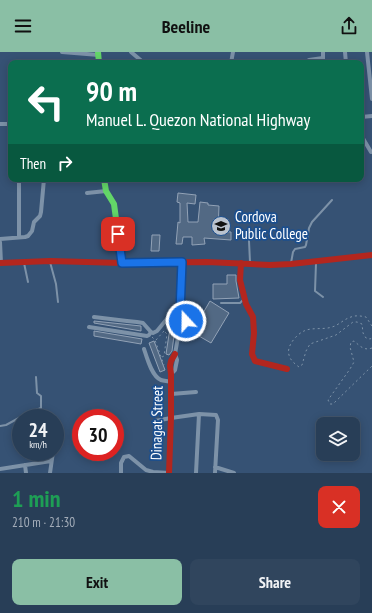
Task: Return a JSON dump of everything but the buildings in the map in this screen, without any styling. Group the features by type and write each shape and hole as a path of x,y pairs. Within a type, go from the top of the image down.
{"main road":[{"path":"104,182 106,191 114,204 122,263"},
{"path":"1,263 50,261 122,263 250,263 270,265 372,255"},
{"path":"241,263 240,280 246,304 253,317 254,333 252,354 255,361 287,369"},
{"name":"Dinagat Street","path":"169,473 171,374 169,365 175,354"}],"street":[{"path":"62,52 98,53"},
{"path":"131,52 140,60"},
{"path":"367,52 370,63 372,99"},
{"path":"364,140 371,152"},
{"path":"19,182 19,237"},
{"path":"0,239 19,237 25,238 30,234 34,222 40,216 44,182"},
{"path":"87,193 106,191"},
{"path":"0,242 1,263"},
{"path":"180,312 182,262"},
{"path":"89,327 146,336 157,331 166,320 173,319 175,315 180,312"},
{"path":"173,319 175,323 180,326 185,323 187,319 185,315 180,312"},
{"path":"94,316 143,323 150,333"},
{"name":"Dinagat Street","path":"175,354 180,326"},
{"path":"144,349 150,367 157,378 171,382"},
{"path":"171,394 196,392"},
{"path":"196,473 199,414"},
{"path":"155,421 199,414 216,416 218,420 215,473"},
{"path":"121,473 121,463 124,457 129,456 146,472 169,473"},
{"path":"2,470 51,461 50,473"},
{"path":"25,465 26,473"},
{"path":"215,467 234,473"}],"lane":[{"path":"291,264 295,249 305,247 309,228 312,222 332,200"},
{"path":"249,240 250,263"},
{"path":"50,261 56,284 58,302"},
{"path":"316,261 316,291 322,297"},
{"path":"24,262 28,282"},
{"path":"221,303 240,303 245,298"},
{"path":"0,426 6,425 41,408 41,396 37,393 36,377"}],"path":[{"path":"372,326 366,317 352,316 334,326 324,329 311,329 304,331 294,338 288,350 289,356 299,367 302,365 306,351 310,344 336,335 353,322 362,324 363,333 366,338 372,338"},
{"path":"161,357 164,356 167,334 164,331"},
{"path":"150,333 155,340 166,369"},
{"path":"372,348 367,349 354,341 351,342 350,347 354,362 328,400 330,404 332,404 372,366"}],"traffic: fast":[{"path":"98,52 99,60"},
{"path":"104,182 106,191 114,204 122,263"}],"traffic: jam":[{"path":"0,263 50,261 122,263 207,262 270,265 372,255"},
{"path":"241,263 240,280 246,304 253,317 254,333 252,354 255,361 287,369"},
{"path":"169,473 171,418 170,366 175,354"}],"place":[{"name":"Cordova Public College","path":"221,226"}],"route":[{"path":"118,234 122,263 182,262 180,312 185,315 187,319 186,321"}]}
